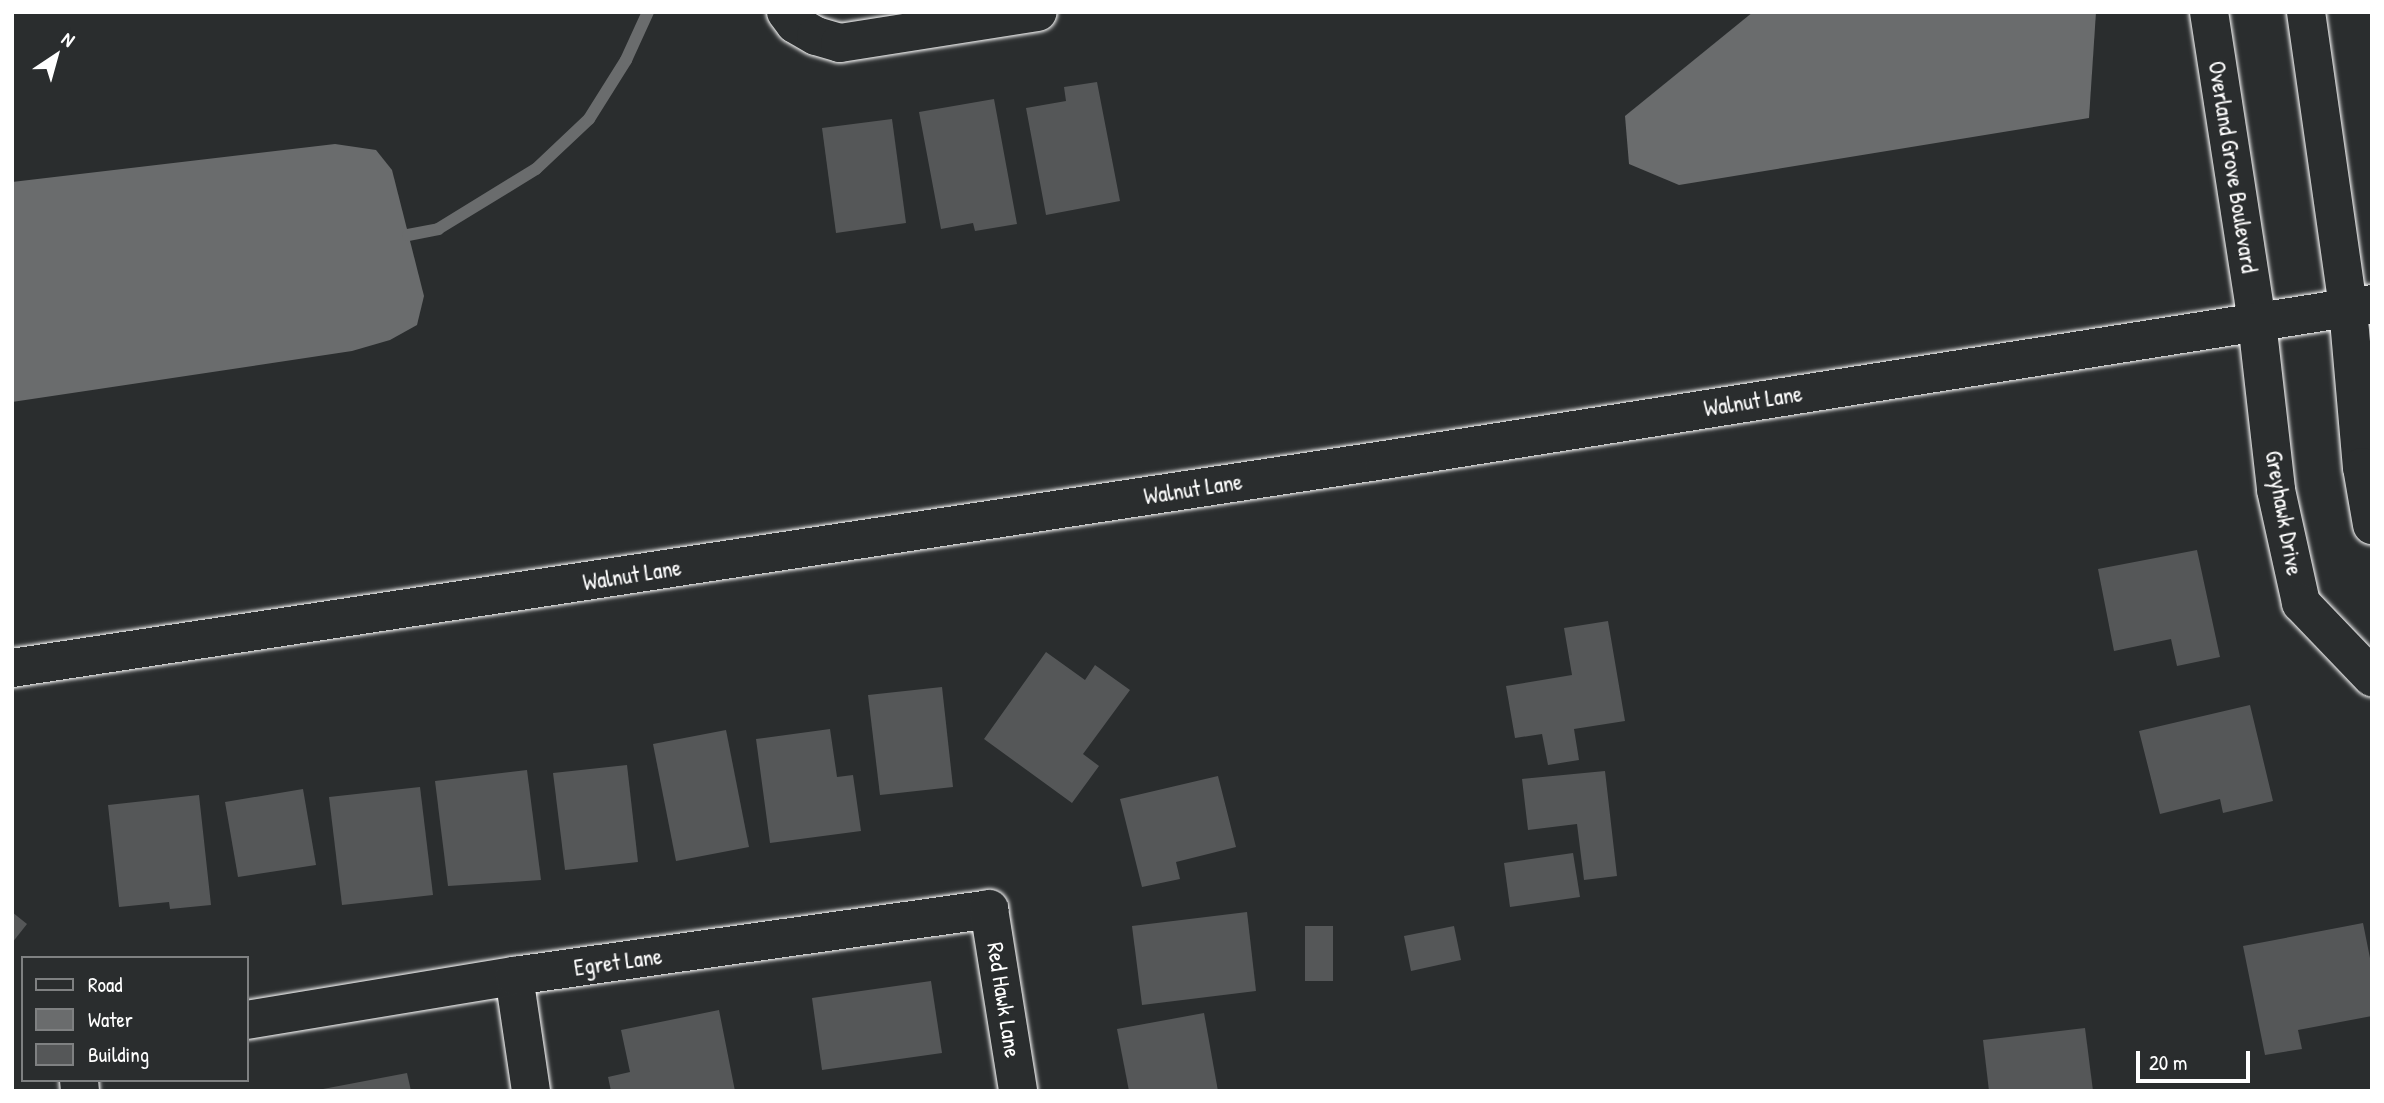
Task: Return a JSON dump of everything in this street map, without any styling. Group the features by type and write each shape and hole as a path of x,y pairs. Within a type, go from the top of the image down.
{"street":[{"path":"786,12 795,24 816,36 840,43 1038,12"},
{"name":"Overland Grove Boulevard","path":"2209,12 2257,322"},
{"path":"2306,12 2360,306 2362,467 2372,525"},
{"name":"Walnut Lane","path":"12,668 1396,458 2360,306"},
{"name":"Greyhawk Drive","path":"2257,322 2276,490 2301,603 2372,677"},
{"name":"Egret Lane","path":"248,1020 514,976 989,909"},
{"name":"Red Hawk Lane","path":"989,909 1018,1091"},
{"path":"514,976 531,1091"}],"water":[{"path":"1753,12 2096,12 2089,118 1679,185 1629,164 1625,116"},
{"path":"335,144 376,150 392,170 424,296 417,325 390,340 352,351 12,402 12,182"}],"building":[{"path":"1097,82 1120,201 1046,215 1026,108 1066,101 1064,87"},
{"path":"994,99 1017,224 975,231 973,223 941,229 919,112"},
{"path":"892,119 906,223 836,233 822,128"},
{"path":"2197,550 2220,657 2177,666 2171,639 2114,651 2098,569"},
{"path":"1608,621 1625,721 1574,729 1579,760 1548,765 1542,734 1515,738 1506,686 1572,675 1564,628"},
{"path":"1046,652 1085,680 1095,665 1130,690 1083,754 1099,766 1072,803 984,739"},
{"path":"942,687 953,787 880,795 868,695"},
{"path":"2250,705 2273,801 2223,813 2220,799 2160,814 2139,731"},
{"path":"830,729 837,777 853,775 861,831 770,843 756,739"},
{"path":"726,730 749,847 676,861 653,744"},
{"path":"627,765 638,862 565,870 553,773"},
{"path":"527,770 541,880 448,886 435,781"},
{"path":"1605,771 1617,876 1584,880 1577,824 1528,830 1522,779"},
{"path":"1218,776 1236,847 1176,862 1180,879 1142,887 1120,799"},
{"path":"420,787 433,895 342,905 329,797"},
{"path":"303,789 316,865 238,877 225,802"},
{"path":"199,795 211,905 170,909 169,902 119,907 108,805"},
{"path":"1573,853 1580,897 1510,907 1504,863"},
{"path":"12,912 27,924 12,943"},
{"path":"1247,912 1256,991 1142,1005 1132,926"},
{"path":"2363,923 2372,968 2372,1016 2298,1030 2302,1049 2265,1055 2243,946"},
{"path":"1305,926 1333,926 1333,981 1305,981"},
{"path":"1454,926 1461,960 1411,971 1404,936"},
{"path":"931,981 942,1053 822,1070 812,998"},
{"path":"719,1010 735,1091 611,1091 608,1077 630,1072 621,1030"},
{"path":"1204,1013 1218,1091 1129,1091 1117,1029"},
{"path":"2085,1028 2093,1091 1989,1091 1983,1040"},
{"path":"407,1073 411,1091 323,1091 323,1089"}],"waterway":[{"path":"408,235 438,229 536,169 589,119 626,60 648,12"}]}
